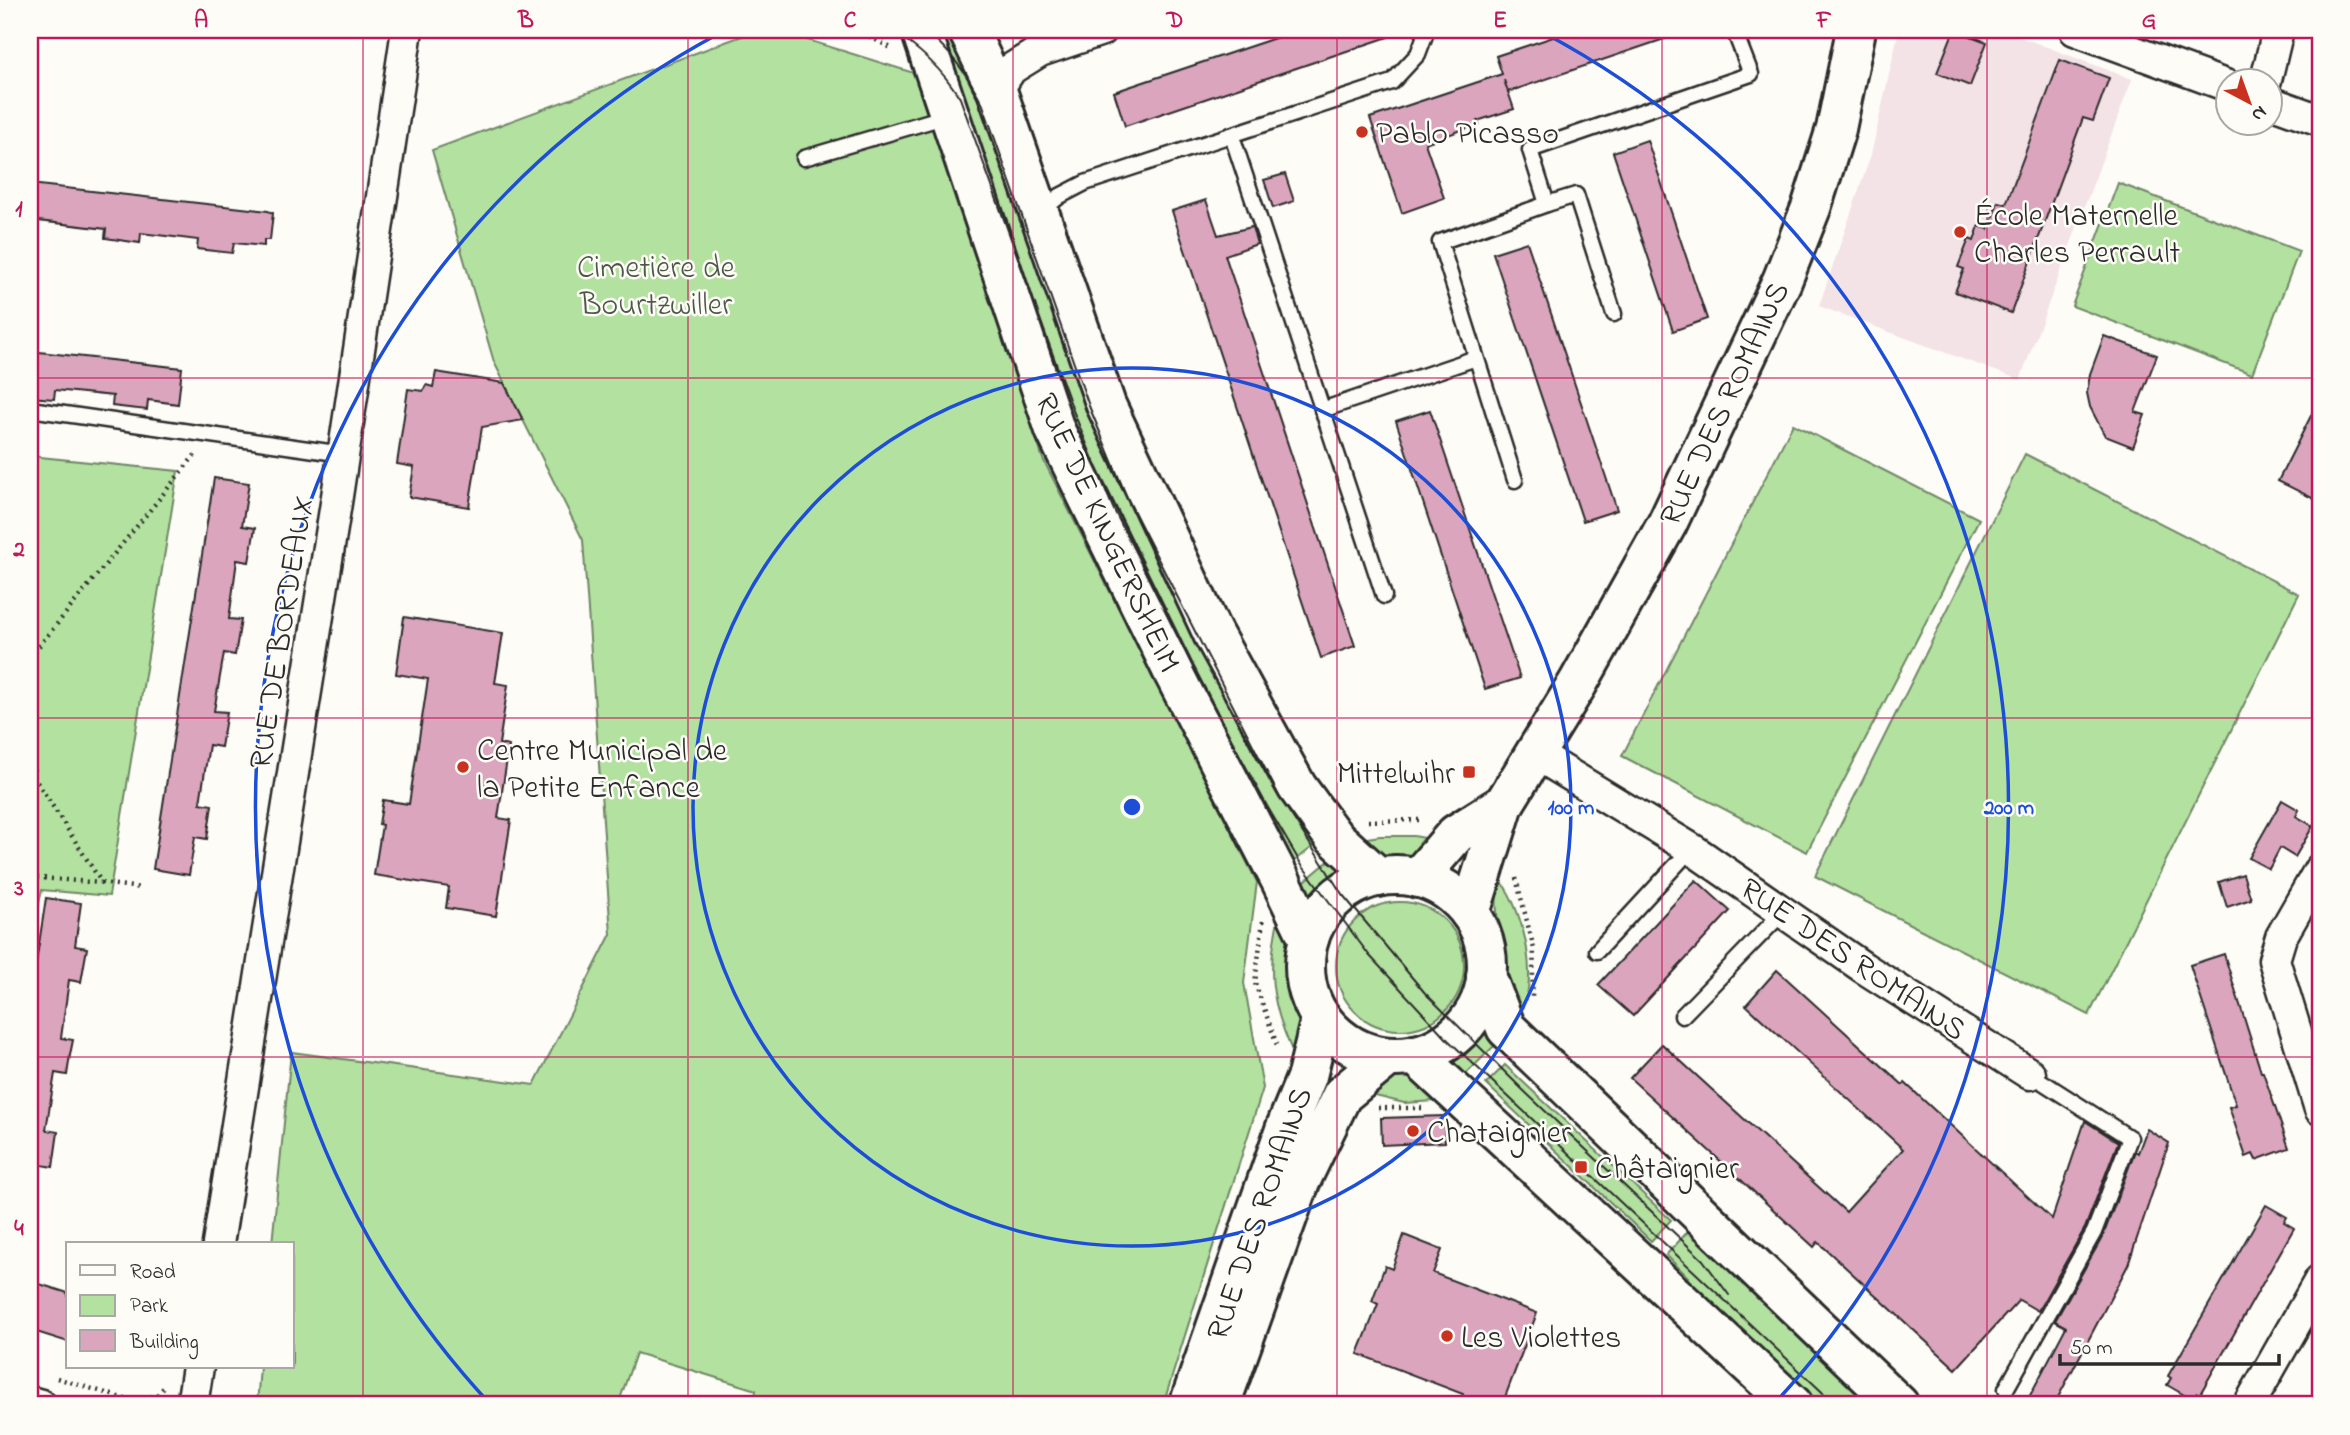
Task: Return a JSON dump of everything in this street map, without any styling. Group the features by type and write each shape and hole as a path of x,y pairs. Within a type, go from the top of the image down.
{"main road":[{"name":"RUE DE KINGERSHEIM","path":"921,30 1055,430 1174,674 1309,939"},
{"name":"RUE DE KINGERSHEIM","path":"968,30 997,92 1106,405 1213,634 1297,787 1333,836 1378,877"},
{"name":"RUE DES ROMAINS","path":"1470,913 1504,804 1578,682 1667,524 1782,281 1811,208 1836,128 1856,30"},
{"name":"RUE DES ROMAINS","path":"1418,878 1456,834 1504,804"},
{"path":"1398,875 1418,878 1456,897 1470,913 1481,933 1486,954 1486,976 1481,998 1466,1023 1448,1040 1402,1056 1362,1051 1339,1038 1321,1018 1309,993 1304,966 1309,939 1317,920 1329,904 1357,884 1378,877 1398,875"},
{"path":"1486,976 1506,1028 1899,1405"},
{"name":"RUE DES ROMAINS","path":"1189,1405 1286,1127 1307,1076 1321,1018"},
{"name":"RUE DES ROMAINS","path":"1220,1405 1300,1182 1342,1095 1402,1056"},
{"path":"1402,1056 1793,1405"}],"street":[{"name":"RUE DE BORDEAUX","path":"218,1242 344,454 407,30"},
{"path":"997,92 1011,69 1040,51 1102,30"},
{"path":"2075,30 2214,81"},
{"path":"2269,66 2278,30"},
{"path":"2284,107 2320,120"},
{"name":"RUE DES ROMAINS","path":"1534,754 1691,849 1864,968 2030,1074"},
{"path":"2320,869 2281,937 2274,960 2320,1109"},
{"path":"2249,1405 2320,1280"},
{"path":"185,1372 192,1405"},
{"path":"30,1402 41,1405"}],"lane":[{"path":"1038,214 1060,196 1085,183 1392,82 1418,54 1427,30"},
{"path":"1547,204 1530,150 1751,74 1734,30"},
{"path":"804,158 948,116"},
{"path":"1232,136 1384,596"},
{"path":"1515,480 1440,242 1576,195 1614,314"},
{"path":"1322,410 1476,358"},
{"path":"30,409 344,454"},
{"path":"1597,951 1691,849"},
{"path":"1682,1016 1783,912"},
{"path":"2006,1389 2094,1231 2130,1138 2030,1074"}],"path":[{"path":"30,657 211,435"},
{"path":"30,685 34,777 102,883"},
{"path":"1365,821 1433,820"},
{"path":"1515,872 1534,949 1532,1005"},
{"path":"30,877 141,888"},
{"path":"1264,918 1255,983 1279,1052"},
{"path":"1367,1108 1430,1108"},
{"path":"56,1378 135,1402 157,1395 185,1372"}],"shaded area":[{"name":"École Maternelle Charles Perrault","path":"1899,30 2001,30 2132,79 2020,380 1819,306 1871,155"}],"green space":[{"name":"Cimetière de Bourtzwiller","path":"758,30 776,30 917,74 1043,459 1257,882 1244,983 1263,1088 1163,1405 754,1405 756,1390 636,1353 618,1405 257,1405 260,1368 294,1368 294,1242 272,1242 291,1052 534,1085 611,934 583,540 494,362 432,150"},
{"path":"937,30 950,30 959,44 1093,387 1324,838 1287,867 1072,428"},
{"path":"2118,183 2299,251 2252,374 2072,306"},
{"path":"1793,424 1979,519 1807,852 1622,756"},
{"path":"2025,454 2299,594 2089,1015 1815,876"},
{"path":"30,456 178,471 109,896 42,890 30,943"},
{"path":"1380,836 1414,836 1436,840 1414,855 1395,859 1375,854 1353,840"},
{"path":"1337,854 1345,873 1316,899 1308,898 1299,886"},
{"path":"1499,881 1517,911 1527,948 1528,985 1525,1002 1518,1016 1505,982 1505,949 1497,914 1496,889"},
{"path":"1400,902 1425,907 1446,920 1459,941 1464,966 1459,991 1446,1012 1425,1025 1400,1030 1375,1025 1354,1012 1341,991 1336,966 1341,941 1354,920 1375,907"},
{"path":"1280,912 1296,929 1292,973 1299,1025 1294,1055 1280,1018 1273,985 1273,951"},
{"path":"1485,1030 1491,1031 1500,1040 1463,1077 1453,1064 1456,1056"},
{"path":"1505,1065 1671,1220 1651,1241 1486,1084"},
{"path":"1392,1072 1409,1073 1439,1097 1436,1101 1404,1103 1367,1094"},
{"path":"1694,1225 1883,1405 1820,1405 1682,1285 1688,1277 1666,1255"}],"building":[{"path":"1299,30 1400,30 1400,33 1125,126 1114,92"},
{"path":"1574,30 1678,30 1679,34 1508,92 1514,109 1425,143 1444,198 1402,213 1370,118 1502,74 1496,56"},
{"path":"1954,30 1987,42 1970,86 1937,73"},
{"path":"2060,60 2109,78 2093,121 2083,118 2011,313 1955,292 1964,269 1958,267 1969,239 1974,241 1979,226 1988,229 1998,202 2006,204"},
{"path":"1647,140 1707,319 1673,331 1613,152"},
{"path":"1285,174 1294,201 1273,208 1264,180"},
{"path":"30,184 268,211 273,213 270,240 264,240 264,246 234,243 232,253 197,249 198,240 141,233 140,243 105,238 106,229 30,220"},
{"path":"1206,200 1218,235 1252,227 1257,244 1225,255 1355,646 1321,658 1172,211"},
{"path":"1527,242 1617,510 1583,521 1493,253"},
{"path":"2104,336 2157,355 2135,412 2145,415 2133,447 2105,436 2090,407 2087,393 2090,374"},
{"path":"30,351 182,368 178,404 148,400 147,410 129,408 112,406 113,396 55,390 54,399 30,397"},
{"path":"436,372 504,383 523,420 482,427 469,507 409,497 414,467 397,464 408,389 423,391 426,385 433,387"},
{"path":"2320,398 2320,502 2278,481"},
{"path":"1430,410 1520,678 1485,689 1396,421"},
{"path":"214,478 249,483 242,526 255,528 249,562 237,560 229,619 241,620 235,655 224,653 214,711 227,712 221,747 209,745 200,803 212,805 207,839 195,837 189,875 153,869"},
{"name":"Centre Municipal de la Petite Enfance","path":"404,617 503,633 495,683 508,685 499,744 509,746 498,818 511,820 496,916 446,908 449,887 374,875 383,800 409,804 428,679 396,674"},
{"path":"2282,800 2299,810 2296,816 2313,826 2295,857 2280,848 2269,869 2249,858"},
{"path":"2243,874 2251,899 2227,907 2219,882"},
{"path":"1696,880 1730,911 1633,1016 1598,985"},
{"path":"46,898 81,903 75,946 87,948 81,982 69,980 61,1038 73,1040 67,1075 55,1073 46,1130 58,1132 53,1167 30,1163 30,1002"},
{"path":"2224,954 2261,1072 2289,1148 2256,1160 2253,1154 2246,1157 2229,1107 2236,1105 2190,965"},
{"path":"1777,970 1903,1085 1905,1083 2052,1219 2085,1121 2118,1142 2085,1228 2038,1311 2019,1300 1956,1369 1818,1242 1814,1247 1630,1078 1662,1044 1846,1212 1903,1149 1746,1005"},
{"name":"Chataignier","path":"1444,1116 1445,1142 1382,1145 1381,1118"},
{"path":"2147,1129 2169,1143 2128,1265 2054,1405 2025,1405 2066,1327 2055,1321 2103,1236 2135,1151 2138,1153"},
{"path":"2266,1205 2287,1217 2284,1222 2294,1228 2200,1394 2197,1393 2193,1400 2167,1385 2171,1378 2168,1376"},
{"name":"Les Violettes","path":"1404,1235 1442,1250 1433,1273 1537,1313 1502,1405 1459,1405 1463,1394 1358,1354 1378,1304 1372,1301 1385,1266 1392,1269"},
{"path":"30,1281 66,1292 66,1341 30,1330"}],"tram line":[{"path":"890,30 930,60 960,98 1074,413 1113,508 1205,691 1301,864 1369,955 1448,1040 1836,1405"},
{"path":"925,30 958,64 983,105 1089,406 1128,500 1279,796 1342,894 1425,993 1524,1091 1703,1260 1729,1295"}],"place":[{"name":"Pablo Picasso","path":"1362,132"},
{"name":"École Maternelle Charles Perrault","path":"1960,232"},
{"name":"Centre Municipal de la Petite Enfance","path":"463,767"},
{"name":"Mittelwihr","path":"1469,772"},
{"name":"Chataignier","path":"1413,1131"},
{"name":"Châtaignier","path":"1581,1167"},
{"name":"Les Violettes","path":"1447,1336"}]}
